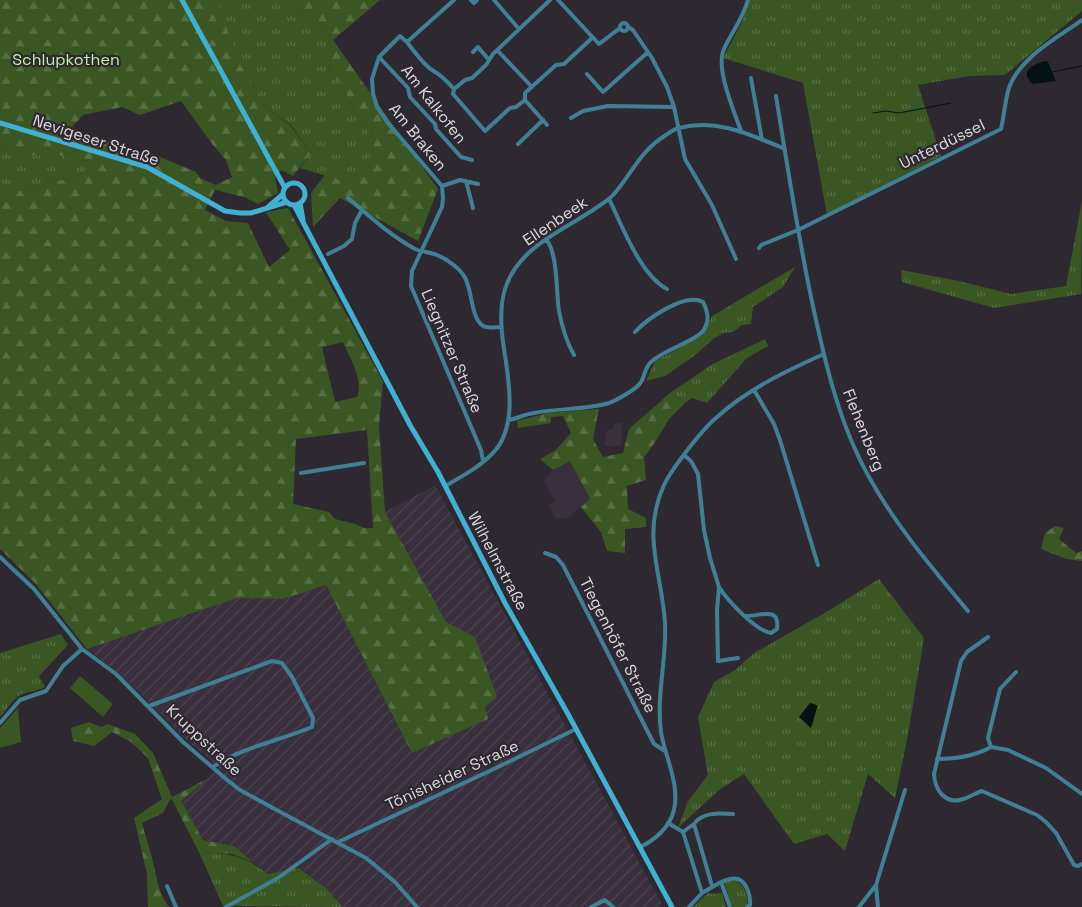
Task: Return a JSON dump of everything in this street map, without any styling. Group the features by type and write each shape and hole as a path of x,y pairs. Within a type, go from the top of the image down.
{"main road":[{"path":"182,0 285,188"},
{"name":"Nevigeser Straße","path":"0,122 147,167 225,211 240,214 264,210 282,195"},
{"path":"275,168 290,184"},
{"path":"290,184 297,184 303,188 304,196 300,203 294,205 286,203 282,195 285,188 290,184"},
{"name":"Nevigeser Straße","path":"271,206 286,203"},
{"name":"Wilhelmstraße","path":"300,203 304,226"},
{"name":"Wilhelmstraße","path":"294,205 505,603 576,729 672,907"}],"street":[{"path":"407,42 454,0"},
{"path":"471,0 474,3 477,0"},
{"path":"494,0 519,29"},
{"path":"454,90 465,80 472,78 486,65 496,50 550,0"},
{"path":"558,0 598,44 620,28 624,31 628,27 633,30 648,52 667,87 674,107 685,159 712,205 736,259"},
{"path":"742,131 725,81 721,59 723,50 741,20 748,0"},
{"name":"Unterdüssel","path":"798,230 1001,129 1008,90 1018,70 1026,60 1082,20"},
{"path":"379,57 400,36 454,90 453,94 484,131 510,108 516,107 524,100"},
{"path":"547,125 524,100 524,93 556,65 564,64 592,38"},
{"path":"473,52 478,47 489,60"},
{"path":"496,50 532,87"},
{"path":"587,74 604,92 648,52"},
{"name":"Am Kalkofen","path":"379,57 408,88 410,97 435,124 436,129 461,157 472,160"},
{"name":"Am Braken","path":"379,57 372,84 377,107 388,124 442,186 444,198 442,208 422,251"},
{"path":"750,78 762,140"},
{"name":"Flehenberg","path":"776,96 798,230 824,354 842,416 855,450 869,477 902,529 968,611"},
{"path":"571,118 583,111 603,106 674,107"},
{"path":"518,144 543,120"},
{"name":"Ellenbeek","path":"444,486 465,475 483,461 493,453 500,442 508,420 510,402 502,327 502,303 505,289 514,269 532,249 609,199 644,152 677,128 715,125 742,131 784,150"},
{"name":"Am Braken","path":"442,186 460,180 478,184"},
{"name":"Am Braken","path":"466,182 473,208"},
{"path":"348,198 406,242 422,251 443,258 453,265 465,276 474,313 479,322 486,327 502,327"},
{"path":"609,199 643,265 654,279 667,289"},
{"path":"328,254 344,246 352,239 355,223 362,210"},
{"path":"759,248 798,230"},
{"path":"546,239 553,257 564,333 574,354"},
{"name":"Liegnitzer Straße","path":"422,251 412,271 411,286 481,450 483,461"},
{"path":"508,420 532,413 579,408 608,403 618,399 641,383 650,362 702,332 707,323 708,315 703,302 696,300 687,301 652,316 635,332"},
{"path":"640,848 661,833 674,810 675,793 661,731 660,709 665,622 653,550 653,530 658,503 664,486 684,454 717,417 754,390 785,372 824,354"},
{"path":"754,390 774,424 780,440 818,565"},
{"path":"684,454 691,461 698,474 704,530 719,587 725,597 764,632 771,633 777,629 778,621 775,615 770,613 747,616"},
{"path":"301,473 364,463"},
{"name":"Tiegenhöfer Straße","path":"545,553 556,557 563,565 654,744 665,752"},
{"name":"Kruppstraße","path":"0,557 34,589 82,648 116,674 184,742 240,790 366,858 383,871 417,907"},
{"path":"719,587 717,610 718,661 738,658"},
{"path":"988,637 967,652 961,662 937,759 934,783 941,795 946,798 958,801 982,791 1037,815 1056,833 1074,865 1082,864"},
{"path":"0,724 20,700 46,691 63,666 82,648"},
{"path":"149,706 272,661 285,665 313,718 312,727 288,738 228,758 213,767"},
{"path":"991,747 988,738 1000,689 1016,672"},
{"name":"Tönisheider Straße","path":"338,842 576,729"},
{"path":"937,759 953,759 991,747 1008,750 1046,768 1082,794"},
{"path":"878,907 876,885 905,790"},
{"path":"683,832 694,824 696,820 705,816 718,813 734,814"},
{"path":"668,822 683,832 702,893"},
{"path":"694,824 712,886"},
{"path":"226,907 278,878 332,839"},
{"path":"689,907 702,893 712,886 729,879 738,879 743,883 750,900 750,905 747,907"},
{"path":"721,882 730,907"},
{"path":"858,907 876,885"},
{"path":"167,886 176,907"},
{"path":"591,907 605,900 613,907"}],"shaded area":[{"path":"1045,61 1048,62 1056,81 1033,84 1027,76 1027,72 1032,66"},
{"path":"614,423 622,423 621,446 604,446 606,431 613,428"},
{"path":"570,460 590,500 567,518 556,519 549,505 555,502 544,482 553,470"},
{"path":"435,485 662,904 657,907 343,907 327,889 300,868 268,874 234,846 203,840 181,801 219,768 182,736 117,672 87,649 237,598 283,599 326,585 412,753 487,719 475,637 446,622 385,512"},
{"path":"810,703 817,705 811,728 799,717"}],"green space":[{"name":"Schlupkothen","path":"0,0 216,0 218,2 236,56 264,106 290,125 311,153 293,176 281,170 275,178 278,193 258,204 244,197 215,190 205,210 226,221 248,223 269,267 290,250 266,212 288,208 383,381 379,426 385,512 446,622 475,637 497,697 485,707 488,719 412,753 326,585 283,599 237,598 87,649 35,583 0,549 0,206 21,190 74,177 84,172 90,162 77,158 66,158 47,149 34,156 0,144","holes":["181,101 226,160 232,177 216,185 200,178 196,172 155,155 83,134 72,127 83,115 122,107 140,115","343,342 359,383 357,397 335,402 322,347","367,430 373,528 364,528 335,519 329,512 293,504 296,439"]},
{"path":"216,0 278,0 315,18 332,39 332,55 329,67 375,142 366,170 343,181 300,168 311,153 291,125 264,106 236,56"},
{"path":"278,0 380,0 333,40 438,189 418,241 340,198 313,227 311,193 325,175 343,181 365,170 375,142 329,67 332,55 332,39 315,18"},
{"path":"750,0 1082,0 1082,11 1005,75 969,76 918,85 941,156 827,215 803,83 723,58 741,24"},
{"path":"0,144 34,156 47,149 66,158 77,158 90,162 84,172 74,177 21,190 0,206"},
{"path":"1082,201 1081,294 994,308 902,282 901,270 959,281 1011,294 1066,286"},
{"path":"795,267 783,287 753,307 751,324 742,325 733,332 723,333 665,376 646,381 655,361 703,335 712,316"},
{"path":"765,339 768,346 747,358 707,403 692,398 685,403 670,393 711,365"},
{"path":"670,393 685,403 669,419 644,457 646,480 627,486 628,509 646,518 646,527 625,529 625,553 607,551 601,532 581,507 590,499 570,461 553,470 540,459 556,450 571,433 563,416 551,417 551,423 518,428 517,421 547,413 599,409 593,439 603,457 623,453 629,429"},
{"path":"1055,526 1064,528 1059,539 1076,553 1082,551 1082,561 1066,559 1041,549 1045,533"},
{"path":"879,579 924,638 895,798 868,774 845,851 827,834 794,844 744,774 719,790 678,828 688,801 708,775 698,717 714,682 735,670 754,653 828,611"},
{"path":"61,634 68,645 39,676 45,687 19,696 0,717 0,653"},
{"path":"80,676 113,704 103,717 70,688"},
{"path":"18,708 21,742 0,748 0,728"},
{"path":"89,722 101,727 108,724 135,734 153,753 172,797 207,779 181,801 203,840 234,846 253,862 232,854 199,852 171,798 163,813 142,823 160,891 169,907 148,907 147,874 134,818 162,799 148,758 131,742 112,732 94,746 73,741 71,728"},
{"path":"199,852 235,856 251,862 268,874 299,868 327,889 343,907 223,906"},
{"path":"733,880 740,883 746,893 747,905 743,907 732,907 724,882"},
{"path":"709,892 710,894 722,893 726,907 693,907"}],"waterway":[{"path":"1052,72 1082,66"},
{"path":"873,113 886,111 899,113 951,103"}]}
